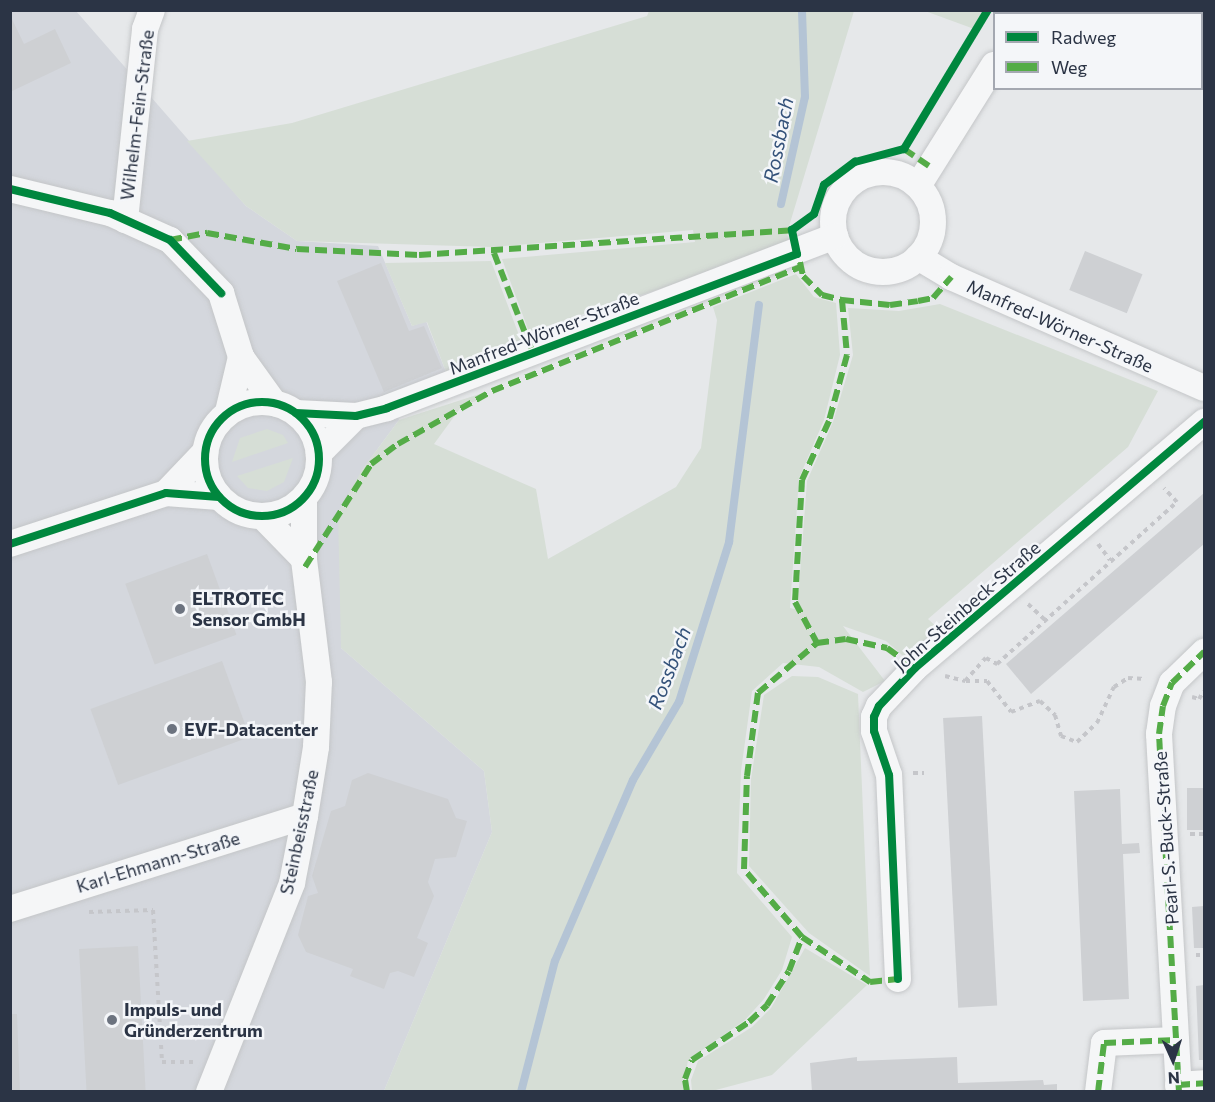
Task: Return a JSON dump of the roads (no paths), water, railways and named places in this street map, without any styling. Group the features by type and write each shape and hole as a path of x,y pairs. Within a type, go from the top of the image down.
{"street":[{"name":"Wilhelm-Fein-Straße","path":"125,220 145,29 152,10"},
{"path":"918,186 993,67"},
{"path":"889,173 918,186 930,207 933,230 918,257 904,267 871,270 842,251 835,236 836,204 857,180 889,173"},
{"path":"10,189 110,213 170,240 221,293 241,357 285,408 308,424 319,453 318,469 304,498 292,508 262,516 238,511 219,497 205,468 205,452 213,430 228,412 241,357"},
{"name":"Manfred-Wörner-Straße","path":"228,412 243,405 356,416 387,408 835,236"},
{"name":"Manfred-Wörner-Straße","path":"918,257 951,277 1204,388"},
{"path":"319,453 356,416"},
{"name":"John-Steinbeck-Straße","path":"898,979 889,774 874,717 915,668 1204,422"},
{"path":"166,493 205,452"},
{"path":"10,544 166,493 219,497"},
{"name":"Steinbeisstraße","path":"209,1092 292,883 305,816 316,747 319,682 304,559 304,498"},
{"path":"262,516 304,559"},
{"name":"Pearl-S.-Buck-Straße","path":"1204,652 1172,683 1159,734 1179,1088 1204,1083"},
{"name":"Karl-Ehmann-Straße","path":"10,909 305,816"},
{"path":"1098,1092 1104,1043 1176,1040"}],"waterway":[{"name":"Rossbach","path":"781,204 805,97 802,10"},
{"name":"Rossbach","path":"521,1092 555,961 633,780 679,702 729,542 759,305"}],"place":[{"name":"ELTROTEC Sensor GmbH","path":"180,609"},
{"name":"EVF-Datacenter","path":"172,729"},
{"name":"Impuls- und Gründerzentrum","path":"112,1020"}]}
